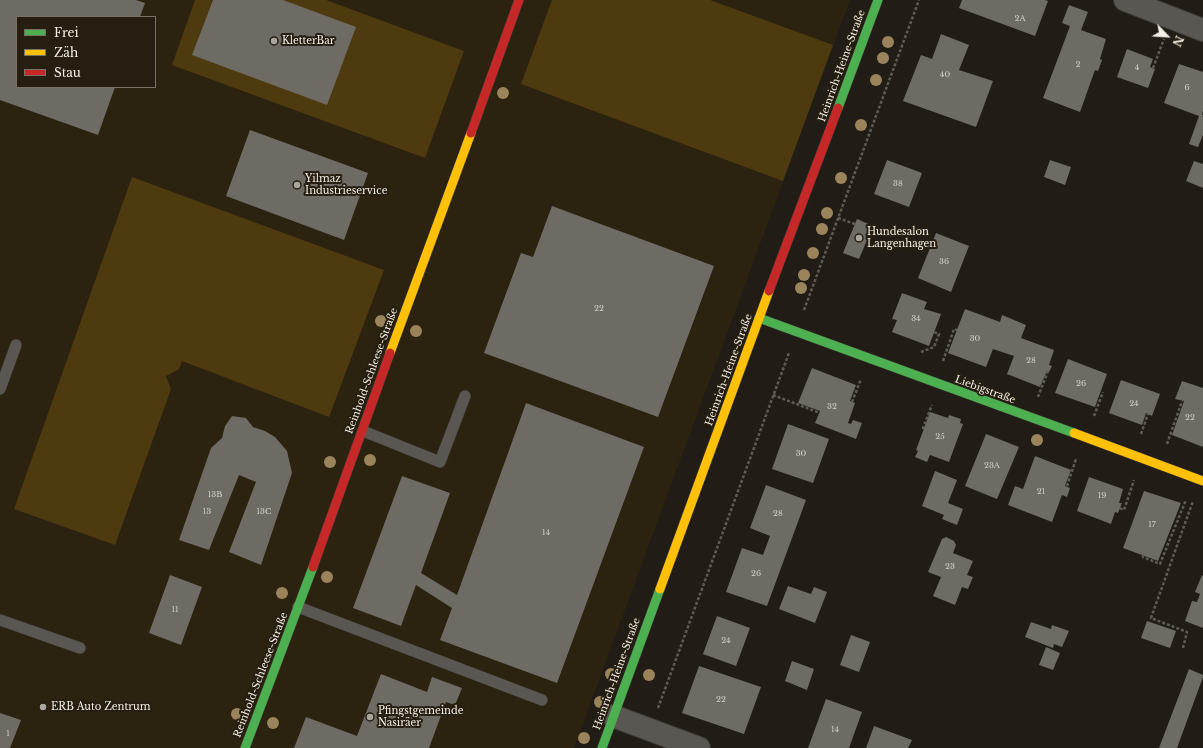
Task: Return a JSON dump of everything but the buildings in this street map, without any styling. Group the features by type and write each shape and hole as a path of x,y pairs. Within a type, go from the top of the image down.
{"street":[{"name":"Reinhold-Schleese-Straße","path":"245,748 363,431 519,0"},
{"name":"Heinrich-Heine-Straße","path":"602,748 878,0"},
{"path":"1125,0 1203,30"},
{"name":"Liebigstraße","path":"760,318 1203,481"},
{"path":"613,716 699,748"}],"lane":[{"path":"0,389 16,345"},
{"path":"363,431 440,462 465,396"},
{"path":"298,608 542,700"},
{"path":"0,620 80,648"}],"path":[{"path":"650,730 919,0"},
{"path":"1152,68 1164,38"},
{"path":"838,218 855,224"},
{"path":"947,349 954,329 957,330"},
{"path":"934,332 939,334 934,347"},
{"path":"1037,399 1048,371"},
{"path":"852,402 862,377"},
{"path":"1093,417 1103,392"},
{"path":"773,395 820,413"},
{"path":"1172,429 1182,401"},
{"path":"924,428 932,403"},
{"path":"1146,420 1148,414"},
{"path":"1067,486 1076,458"},
{"path":"1120,508 1124,510 1137,473"},
{"path":"1183,648 1187,632 1151,618 1195,496"},
{"path":"1143,555 1143,557 1160,564 1187,497"}],"shaded area":[{"path":"0,0 850,0 574,748 0,748"},
{"name":"KletterBar","path":"195,0 326,0 464,51 425,158 172,65"},
{"path":"552,0 710,0 833,45 783,181 521,84"},
{"path":"132,177 384,270 329,417 182,361 179,369 166,376 171,389 115,545 14,509"}],"traffic: fast":[{"path":"838,108 878,0"},
{"path":"759,318 1074,433"},
{"path":"245,748 313,567"},
{"path":"602,748 660,589"}],"traffic: slow":[{"path":"390,353 471,133"},
{"path":"660,589 769,291"},
{"path":"1074,433 1203,481"}],"traffic: jam":[{"path":"471,133 519,0"},
{"path":"769,291 838,108"},
{"path":"313,567 390,353"}],"place":[{"name":"KletterBar","path":"274,41"},
{"name":"Yilmaz Industrieservice","path":"297,185"},
{"name":"Hundesalon Langenhagen","path":"859,238"},
{"name":"ERB Auto Zentrum","path":"43,707"},
{"name":"Pfingstgemeinde Nasiräer","path":"370,717"}]}
